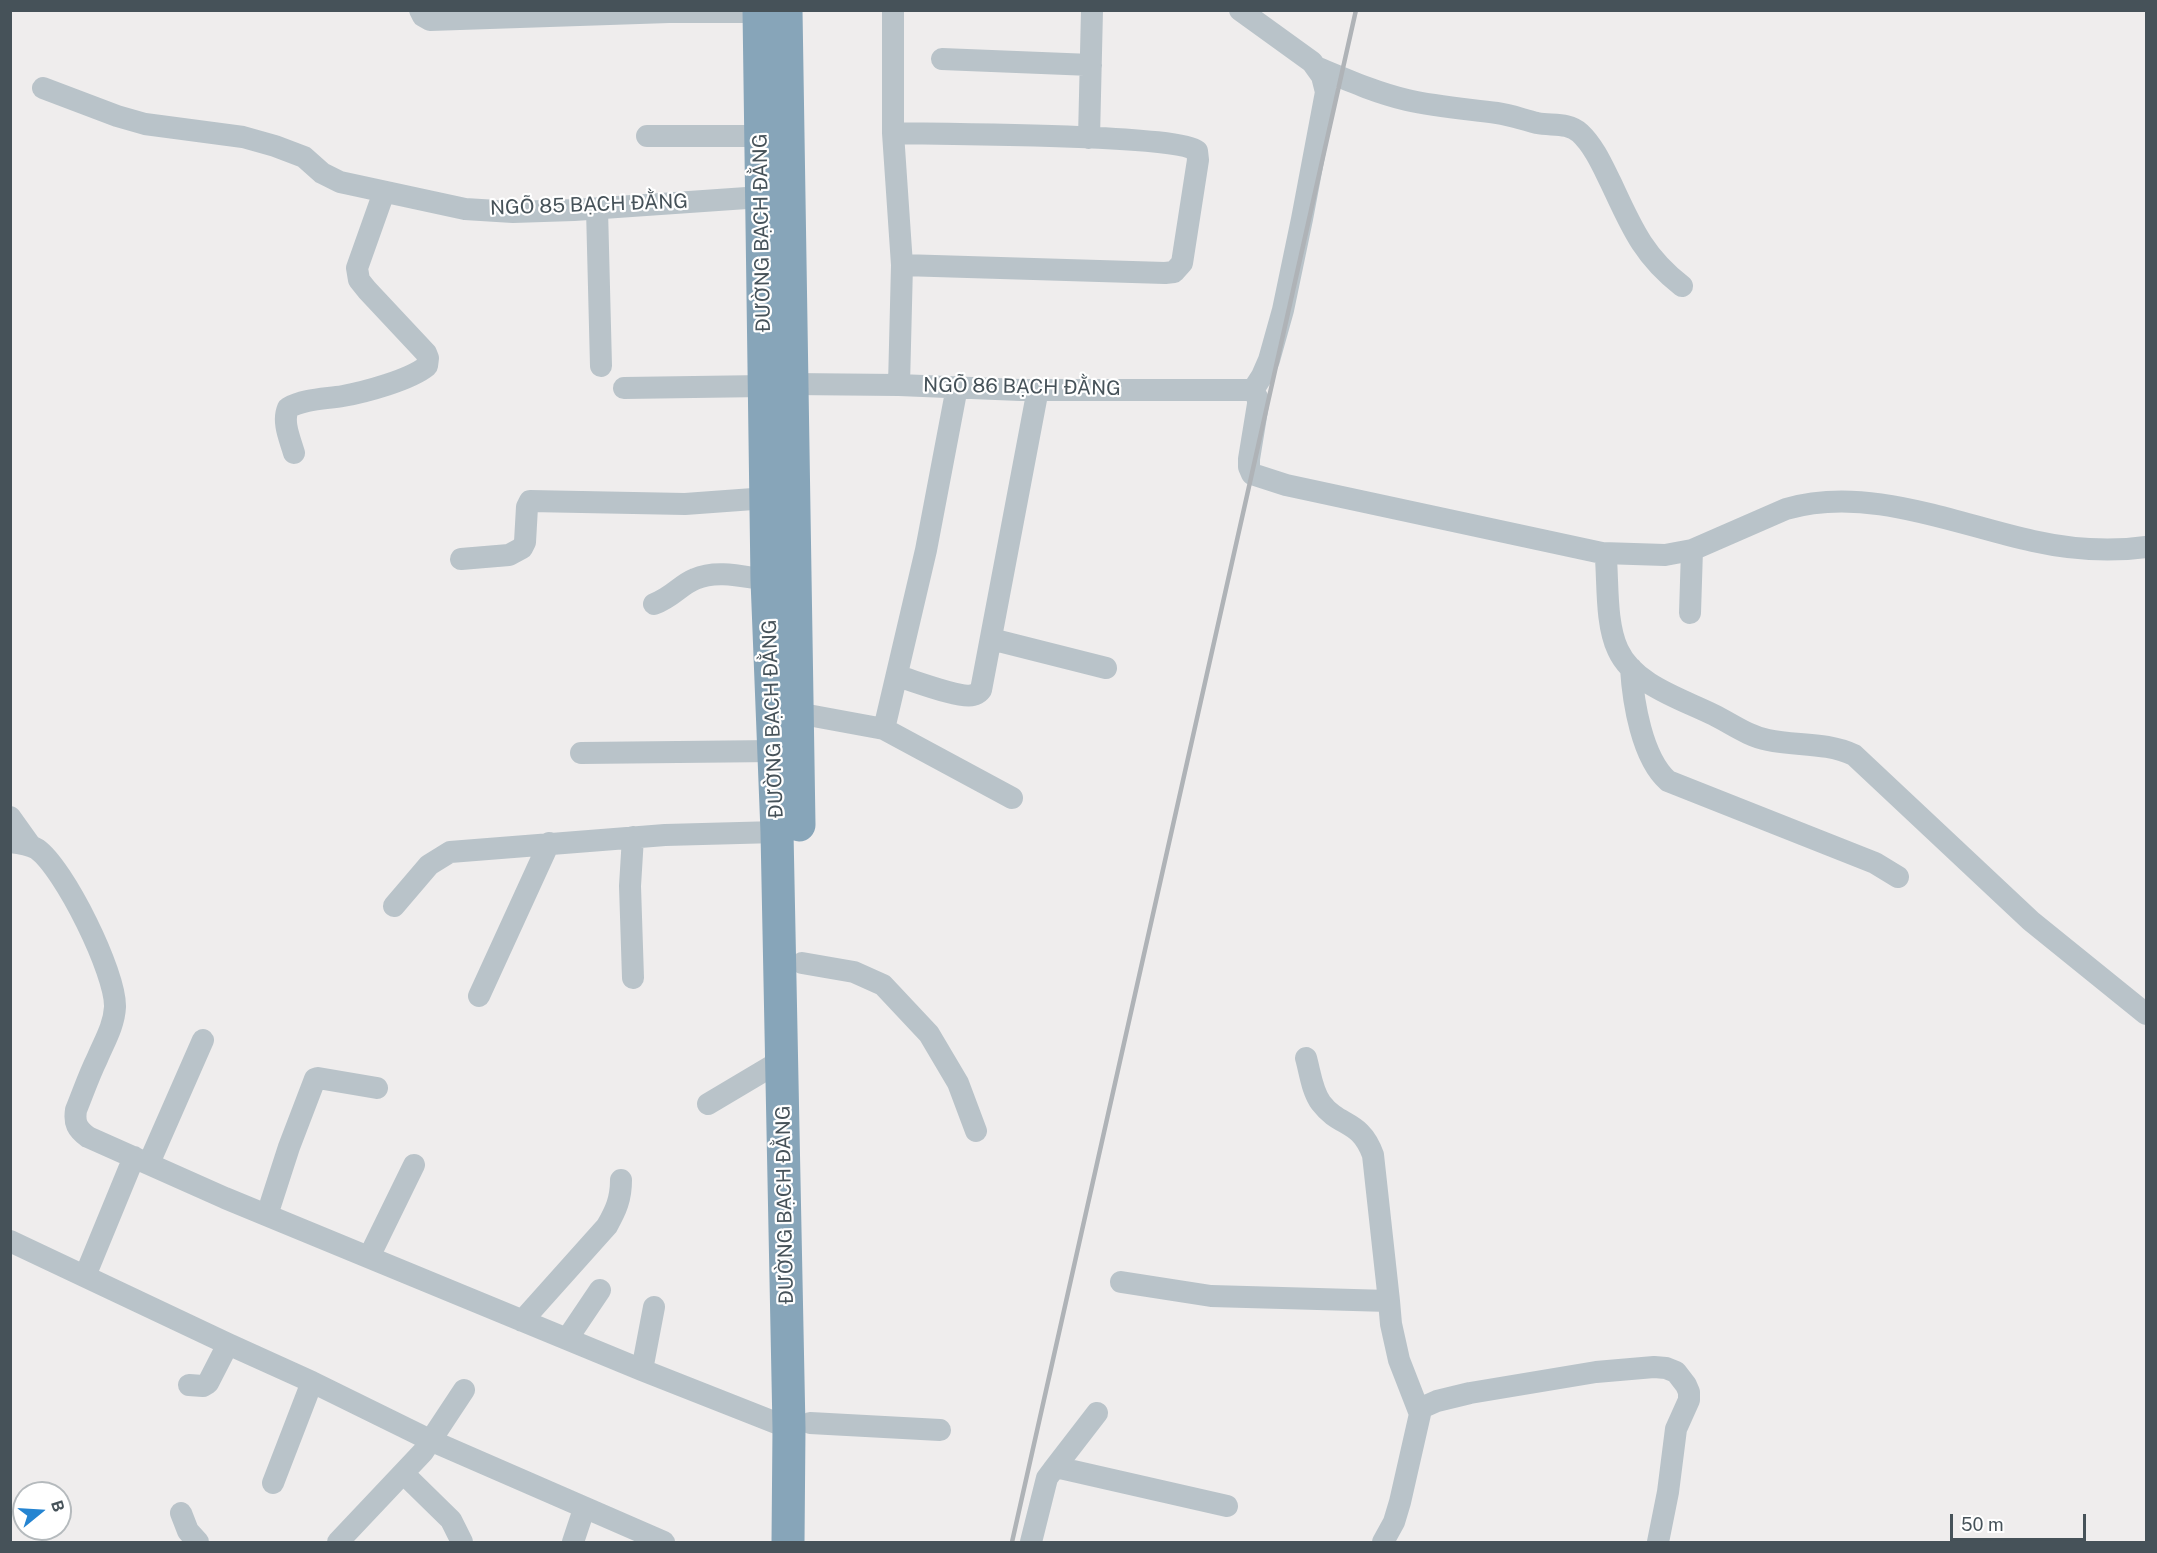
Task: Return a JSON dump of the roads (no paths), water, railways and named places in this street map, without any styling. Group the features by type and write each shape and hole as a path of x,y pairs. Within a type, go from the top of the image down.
{"highway":[{"name":"ĐƯỜNG BẠCH ĐẰNG","path":"768,11 769,141 778,385 797,713 802,963 800,1425"},
{"name":"ĐƯỜNG BẠCH ĐẰNG","path":"769,141 761,197 778,385 767,498 767,580 775,751 782,1060 800,1425"},
{"path":"788,1542 800,1425"},
{"path":"800,1425 812,1513 810,1542"}],"street":[{"path":"420,10 423,16 430,20 669,11 768,11"},
{"path":"893,10 893,133 902,265 899,384"},
{"path":"1089,138 1092,10"},
{"path":"1240,10 1288,43 1318,68 1405,100 1499,113 1540,124 1566,126 1578,131 1585,137 1601,163 1646,252 1665,273 1682,286"},
{"path":"942,59 1091,65"},
{"path":"1318,68 1325,85 1326,101 1283,310 1269,360 1253,390 1258,404 1249,459 1252,474 1286,485 1602,553 1665,555 1692,550 1786,509 1825,502 1893,506 2034,541 2125,550 2146,547"},
{"name":"NGÕ 85 BẠCH ĐẰNG","path":"43,88 145,124 243,137 275,146 304,158 322,173 340,182 465,208 513,212 597,209 761,197"},
{"path":"893,133 1089,138 1184,146 1192,147 1197,151 1198,160 1182,263 1174,272 902,265"},
{"path":"647,136 769,141"},
{"path":"294,453 286,425 285,414 288,408 376,387 421,371 427,366 426,352 367,290 357,274 357,268 384,192"},
{"path":"597,209 601,366"},
{"name":"NGÕ 86 BẠCH ĐẰNG","path":"624,388 899,384 1038,389 1253,390"},
{"path":"884,729 926,550 957,387"},
{"path":"897,676 959,695 971,696 981,690 1038,389"},
{"path":"461,559 509,555 522,548 525,542 527,507 530,501 685,504 767,498"},
{"path":"1690,613 1692,550"},
{"path":"1602,553 1606,559 1611,628 1618,650 1631,668 1662,690 1752,735 1781,742 1834,748 1854,754 2031,921 2146,1014"},
{"path":"654,604 672,596 694,579 708,575 726,574 767,580"},
{"path":"991,639 1106,668"},
{"path":"1631,668 1633,695 1648,749 1655,766 1668,781 1875,863 1898,877"},
{"path":"797,713 884,729 1012,798"},
{"path":"581,753 775,751"},
{"path":"10,817 20,844 48,859 91,931 109,972 115,1008 111,1028 76,1110 76,1125 88,1137 267,1215 642,1370 800,1425 940,1430"},
{"path":"394,906 429,865 450,852 633,837 777,832"},
{"path":"633,837 630,886 633,978"},
{"path":"479,996 549,843"},
{"path":"802,963 854,972 882,985 915,1017 934,1042 958,1083 976,1131"},
{"path":"85,1276 203,1040"},
{"path":"1306,1058 1319,1101 1330,1113 1361,1132 1373,1155 1391,1324 1399,1360 1419,1409 1419,1425 1400,1502 1394,1522 1383,1542"},
{"path":"708,1104 782,1060"},
{"path":"267,1215 315,1079 377,1088"},
{"path":"369,1257 414,1165"},
{"path":"522,1321 607,1226 619,1202 621,1180"},
{"path":"10,1241 312,1382 432,1441 664,1542"},
{"path":"1121,1282 1211,1296 1389,1301"},
{"path":"567,1339 600,1290"},
{"path":"642,1370 654,1307"},
{"path":"189,1385 198,1387 208,1383 228,1344"},
{"path":"1419,1409 1444,1399 1470,1393 1596,1372 1654,1367 1676,1372 1686,1385 1689,1400 1676,1429 1668,1492 1658,1542"},
{"path":"273,1483 312,1382"},
{"path":"338,1542 404,1474 432,1441 464,1390"},
{"path":"1031,1542 1047,1478 1097,1413"},
{"path":"1053,1470 1060,1468 1227,1506"},
{"path":"404,1474 451,1520 462,1542"},
{"path":"573,1542 584,1509"},
{"path":"181,1513 188,1532 198,1542"}],"railway":[{"path":"1012,1542 1356,10"}]}
